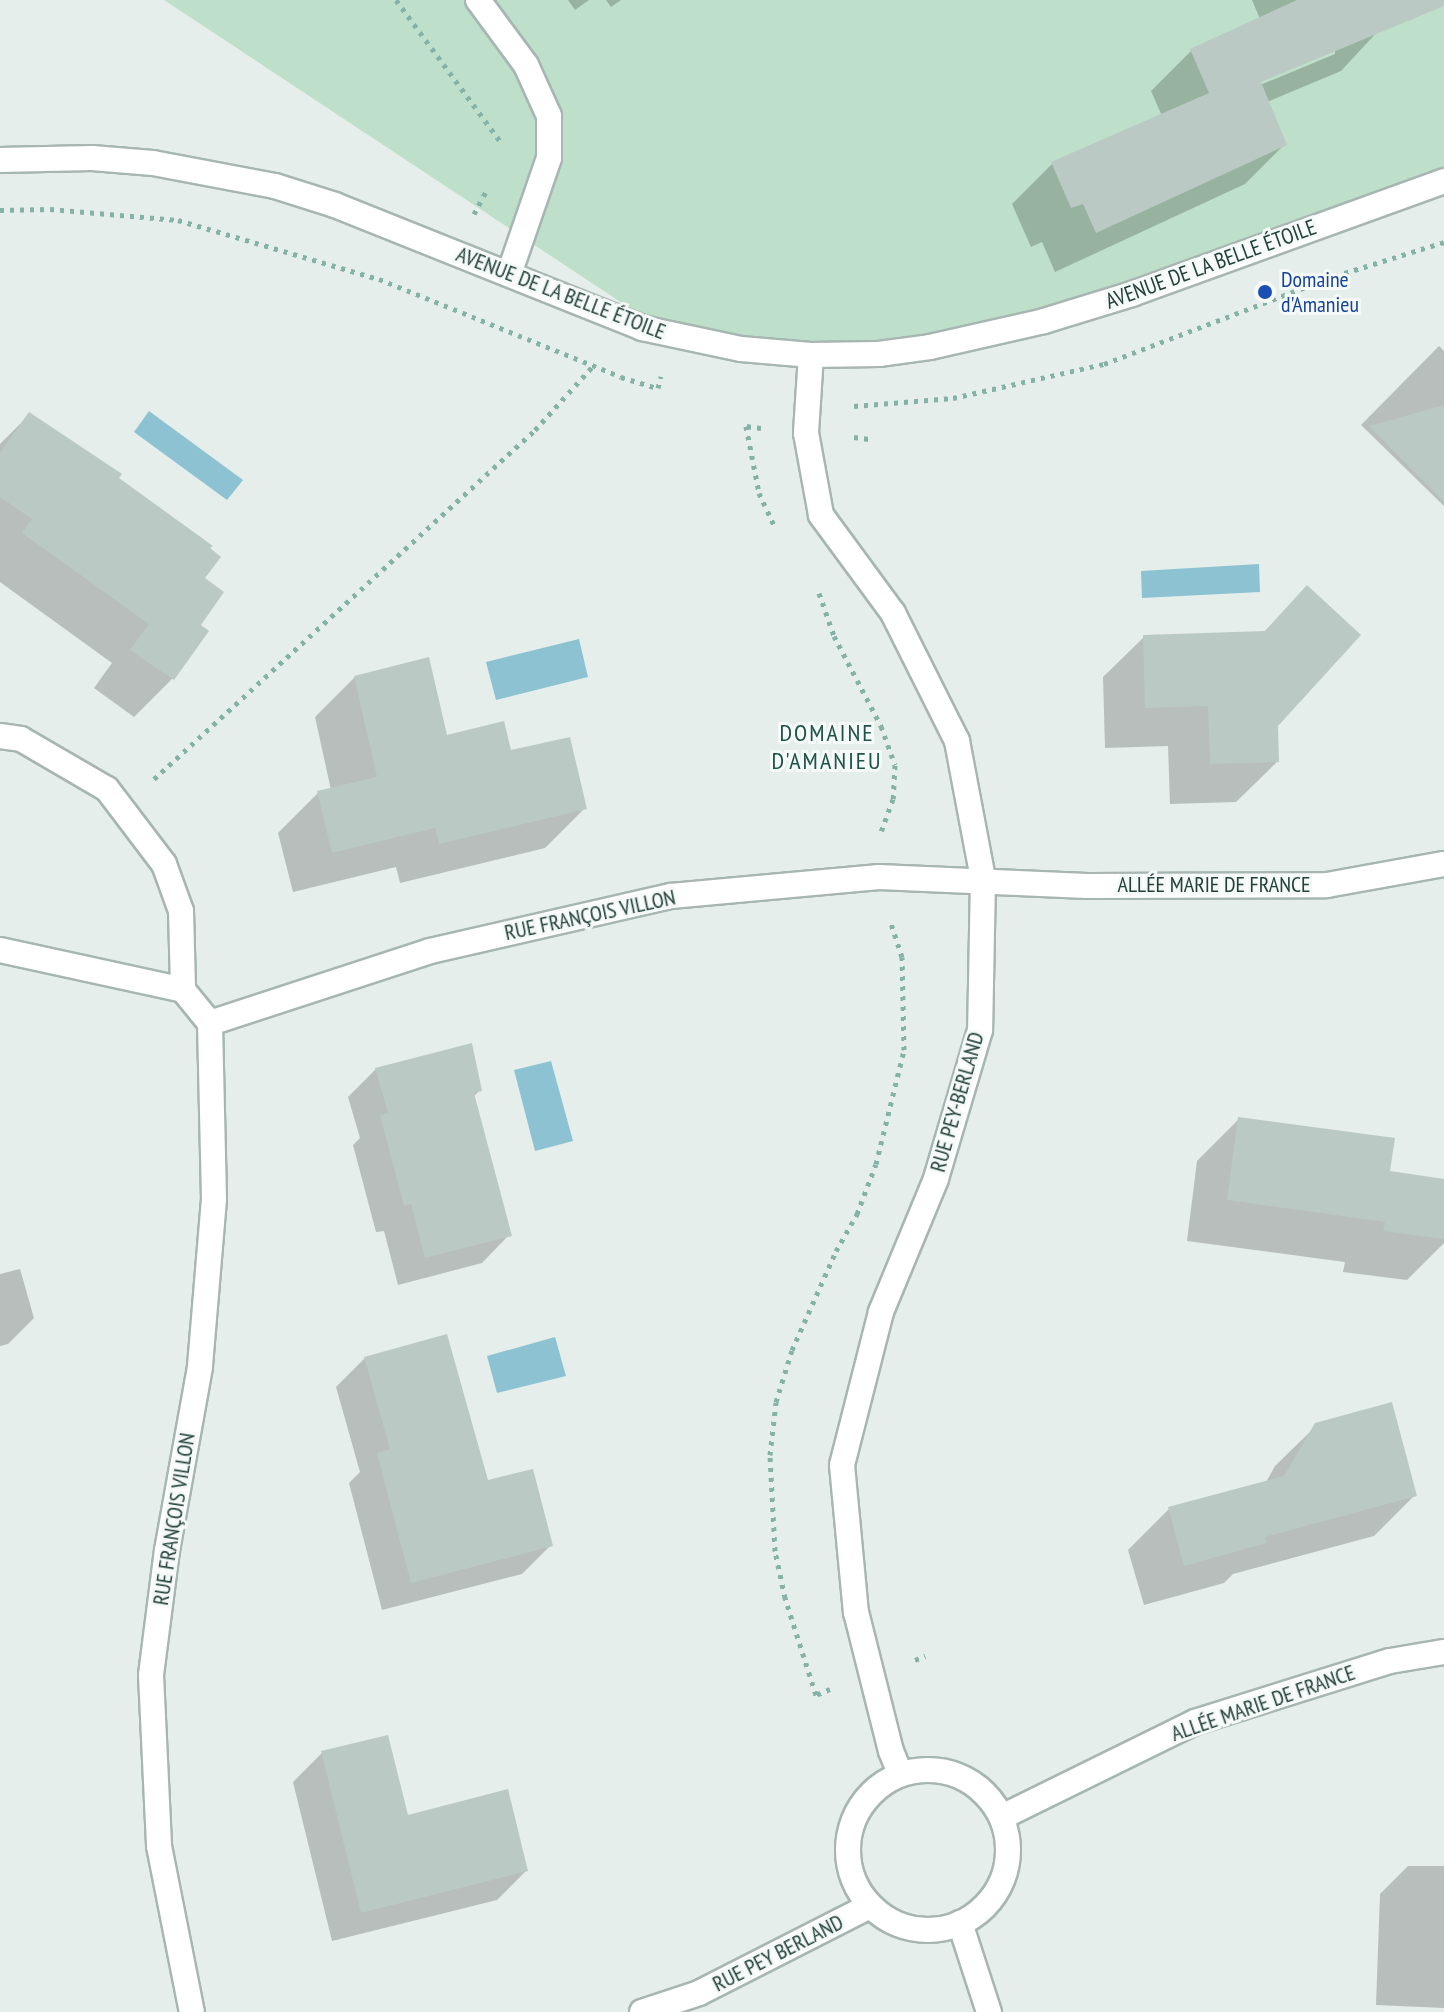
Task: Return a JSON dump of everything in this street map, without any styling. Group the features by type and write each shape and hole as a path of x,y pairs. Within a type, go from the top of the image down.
{"street":[{"path":"478,0 526,65 549,116 549,158 509,274"},
{"name":"AVENUE DE LA BELLE ÉTOILE","path":"0,160 92,158 153,163 275,186 335,205 672,336 741,349 811,355 879,354 930,347 1044,321 1132,294 1444,181"},
{"name":"RUE PEY-BERLAND","path":"811,355 806,433 821,515 893,613 957,741 983,879 980,1030 936,1179 881,1312 842,1465 856,1612 900,1773"},
{"path":"0,736 21,739 107,789 164,864 181,911 183,990 210,1023"},
{"name":"ALLÉE MARIE DE FRANCE","path":"983,879 1087,886 1327,885 1444,864"},
{"name":"RUE FRANÇOIS VILLON","path":"192,2012 159,1846 151,1675 167,1550 200,1367 214,1199 210,1023 430,951 671,896 879,877 983,879"},
{"path":"0,950 183,990"},
{"name":"ALLÉE MARIE DE FRANCE","path":"1002,1817 1195,1722 1390,1661 1444,1652"},
{"path":"948,1772 970,1782 989,1797 1002,1817 1008,1841 1007,1867 998,1891 981,1910 960,1923 936,1930 912,1928 868,1907 854,1883 848,1857 850,1831 860,1807 878,1787 900,1773 948,1772"},
{"name":"RUE PEY BERLAND","path":"642,2012 699,1993 868,1907"},
{"path":"960,1923 989,2012"}],"path":[{"path":"396,0 502,144 499,158"},
{"path":"472,219 489,184"},
{"path":"0,210 50,209 178,220 379,279 593,366 658,388"},
{"path":"146,787 535,430 593,366"},
{"path":"776,529 759,493 746,426 869,439"},
{"path":"816,585 834,636 881,726 895,765 893,799 878,841 879,877 902,957 904,1050 876,1164 857,1214 836,1251 792,1350 776,1402 770,1455 775,1551 797,1644 816,1695 925,1656"}],"green space":[{"path":"164,0 1444,0 1444,181 1044,321 879,354 672,336"}],"water":[{"path":"149,411 243,480 227,500 134,432"},
{"path":"1259,564 1260,592 1142,598 1141,571"},
{"path":"579,639 588,677 496,700 486,662"},
{"path":"551,1061 573,1141 535,1151 514,1070"},
{"path":"555,1337 566,1376 497,1393 487,1356"}],"building":[{"path":"1297,0 1444,0 1444,6 1261,82 1287,145 1096,233 1083,204 1071,208 1051,162 1209,93 1190,49"},
{"path":"1444,405 1444,502 1369,426"},
{"path":"29,412 122,474 119,478 213,546 210,548 221,557 205,578 224,592 201,625 209,631 174,680 130,650 149,624 22,533 32,519 0,497 0,453"},
{"path":"1307,585 1361,635 1278,726 1279,762 1210,764 1208,706 1145,708 1143,635 1265,631"},
{"path":"429,657 447,735 504,721 511,750 570,737 587,809 439,844 435,828 332,853 317,791 377,777 354,676"},
{"path":"472,1043 482,1091 474,1093 512,1236 425,1258 411,1204 404,1206 380,1115 388,1113 375,1068"},
{"path":"1238,1117 1395,1138 1390,1171 1444,1179 1444,1239 1383,1231 1385,1222 1227,1200"},
{"path":"447,1334 488,1480 533,1469 553,1546 411,1583 377,1453 390,1449 364,1357"},
{"path":"1392,1402 1417,1496 1265,1537 1267,1543 1184,1566 1168,1507 1284,1476 1315,1423"},
{"path":"388,1735 408,1815 508,1789 528,1871 361,1913 321,1751"}],"place":[{"name":"Domaine d'Amanieu","path":"1265,292"}],"district":[{"name":"DOMAINE D'AMANIEU","path":"827,747"}]}
